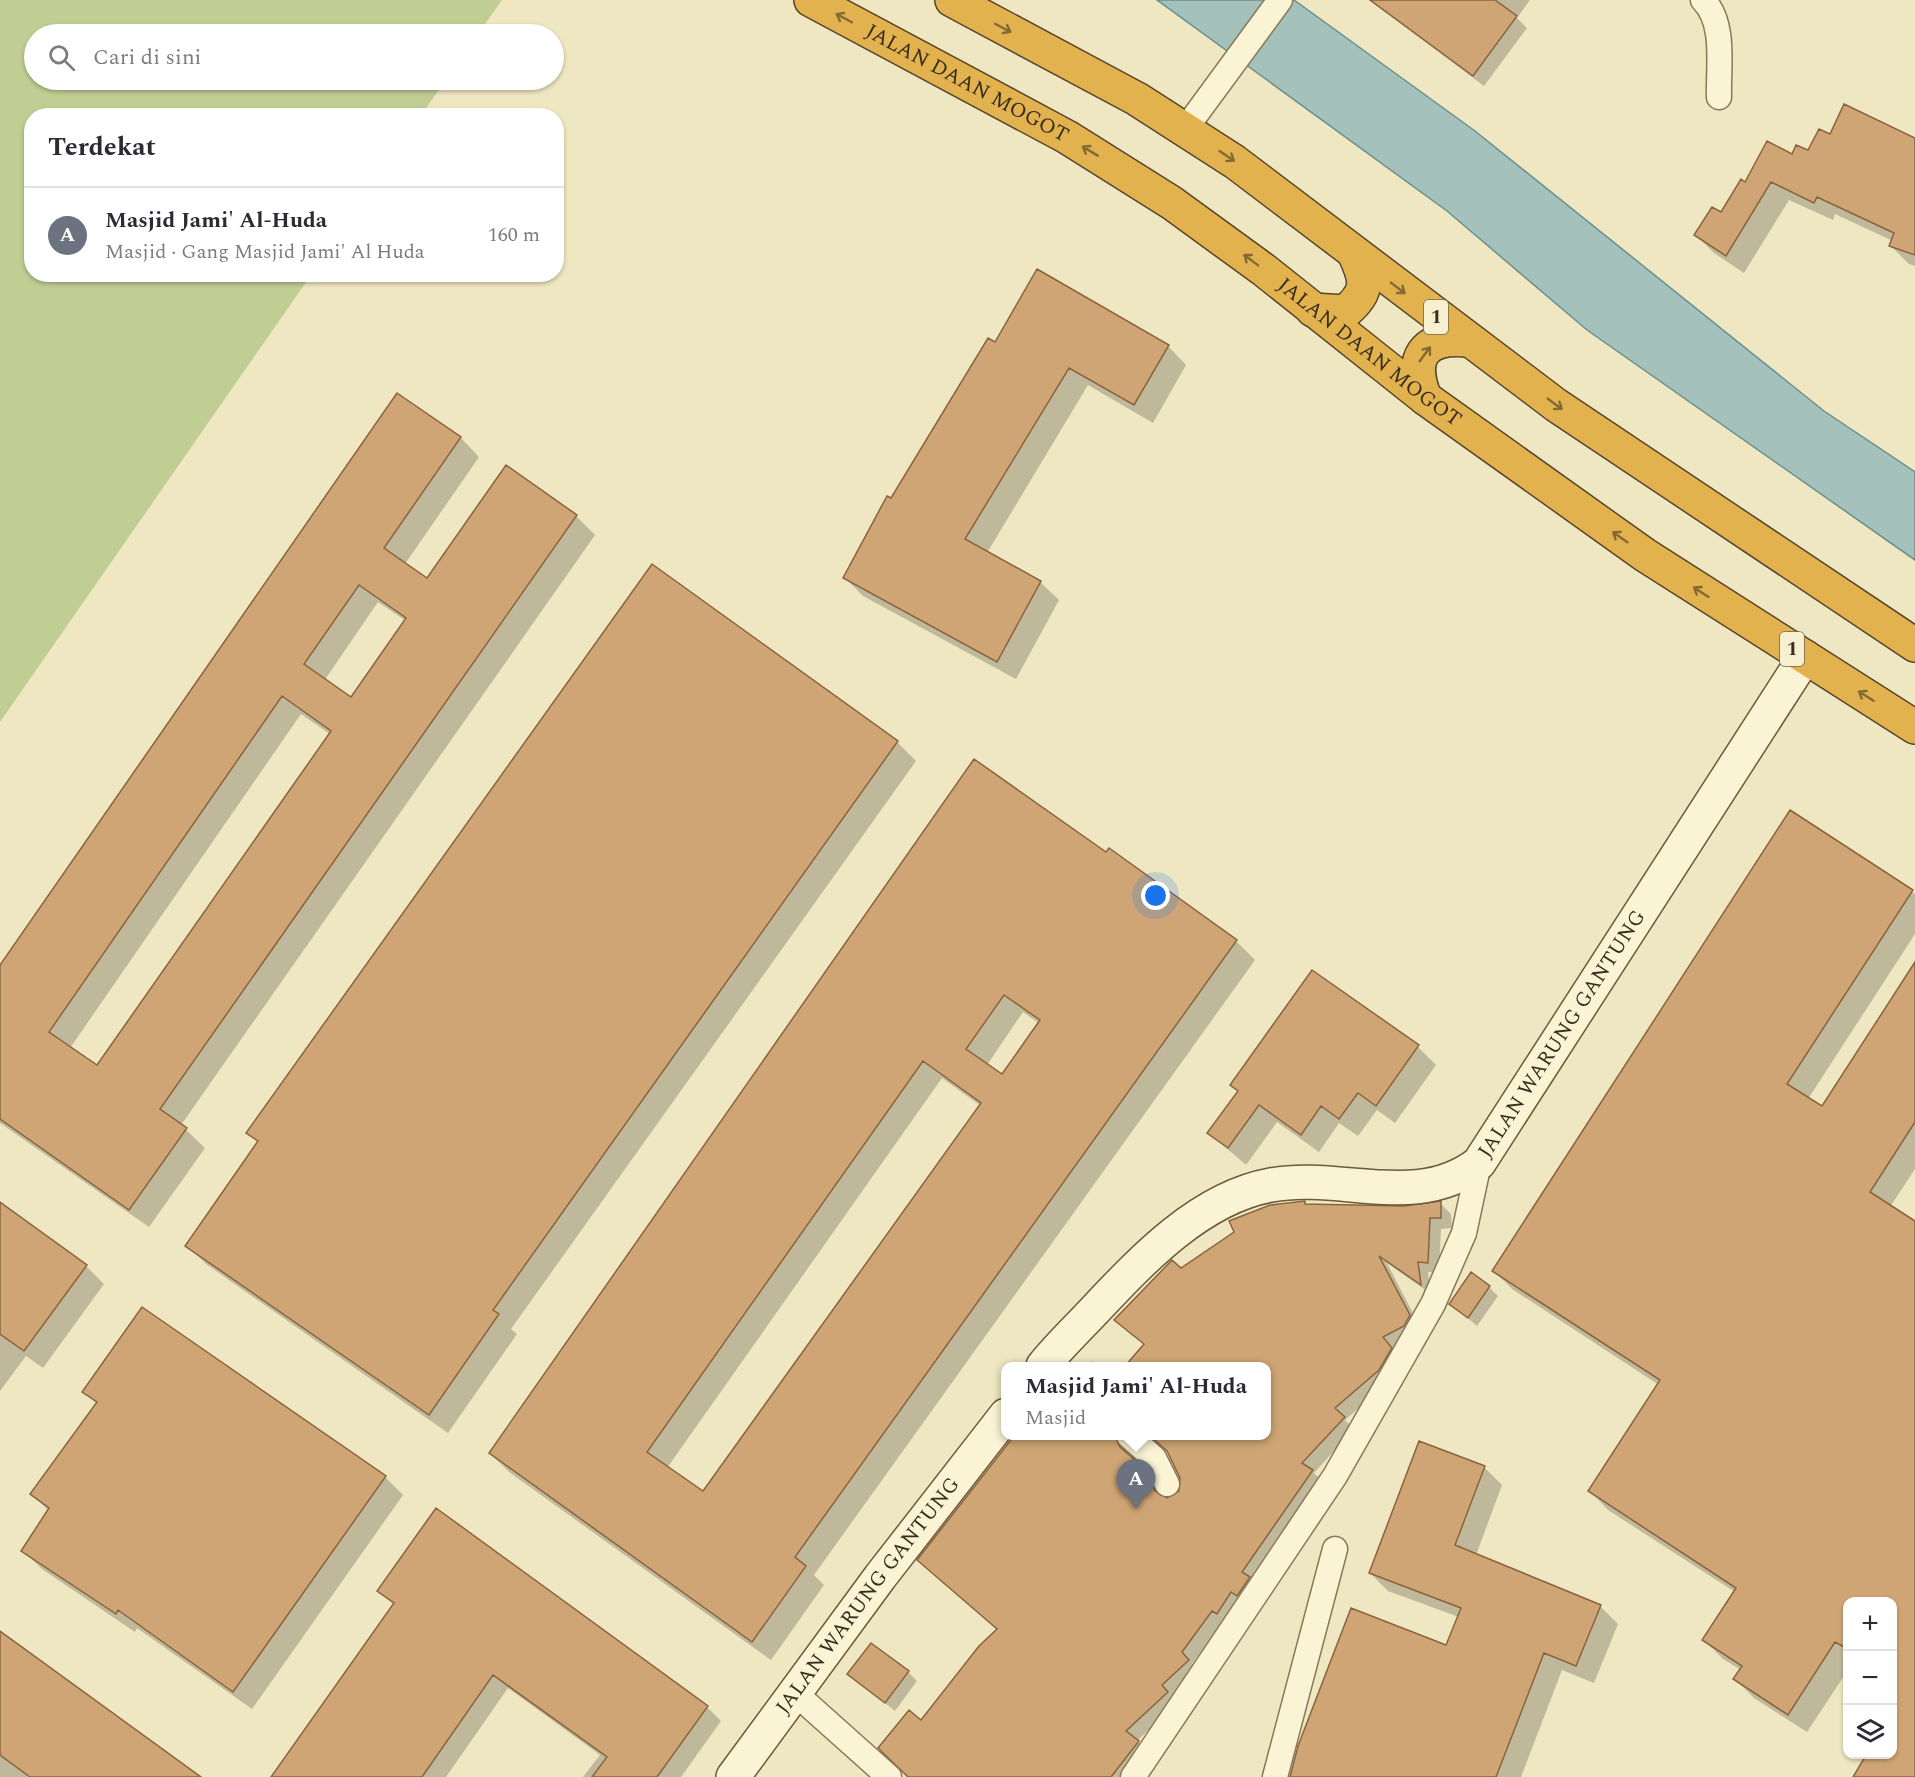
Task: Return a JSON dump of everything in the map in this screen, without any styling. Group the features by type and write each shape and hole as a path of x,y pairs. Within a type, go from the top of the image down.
{"highway":[{"name":"JALAN DAAN MOGOT","path":"811,0 1067,137 1121,170 1226,241 1425,398 1645,555 1915,727"},
{"name":"1","path":"952,0 1137,99 1186,129 1235,162 1467,340 1636,460 1915,645"},
{"path":"1313,310 1345,312 1358,301 1365,286 1363,272 1355,255"},
{"path":"1425,398 1417,367 1423,352 1435,342 1451,339 1467,340"}],"street":[{"path":"1186,129 1280,0"},
{"path":"1703,0 1710,7 1718,24 1719,97"},
{"name":"JALAN WARUNG GANTUNG","path":"1051,1362 1133,1268 1163,1242 1202,1214 1237,1196 1270,1185 1297,1182 1413,1188 1442,1183 1462,1176 1479,1163 1804,657"},
{"path":"1133,1777 1335,1476 1432,1305 1464,1233 1479,1163"},
{"name":"JALAN WARUNG GANTUNG","path":"733,1777 880,1577 1001,1420"},
{"path":"1134,1440 1154,1458 1167,1484"},
{"path":"1275,1777 1335,1549"},
{"path":"795,1693 889,1777"}],"green space":[{"path":"0,0 502,0 485,24 24,24 24,90 439,90 426,108 24,108 24,282 306,282 0,722"}],"water":[{"path":"1157,0 1294,0 1475,131 1824,411 1915,472 1915,560 1587,330 1447,211"}],"building":[{"path":"1370,0 1495,0 1517,16 1473,76"},
{"path":"1844,104 1915,138 1915,255 1889,246 1894,233 1817,197 1814,203 1771,182 1726,256 1694,235 1712,207 1721,212 1741,179 1745,182 1767,141 1792,154 1796,145 1808,150 1819,129 1830,134"},
{"path":"1037,269 1169,345 1134,405 1069,368 965,539 1041,581 997,662 843,578 887,496 891,498 988,338 995,342"},
{"path":"397,393 461,437 384,548 427,578 506,465 577,515 160,1109 187,1128 129,1210 0,1119 0,965","holes":["359,585 406,618 351,697 304,664","282,696 331,731 97,1065 49,1032"]},
{"path":"652,564 898,741 493,1310 499,1314 429,1415 185,1246 258,1141 246,1133"},
{"path":"974,759 1106,852 1109,848 1237,940 795,1557 806,1566 752,1642 489,1453","holes":["1004,995 1040,1020 1002,1074 966,1049","923,1061 981,1103 703,1491 647,1452"]},
{"path":"1790,810 1913,890 1787,1084 1822,1106 1915,962 1915,1122 1870,1192 1915,1221 1915,1777 1853,1777 1864,1759 1897,1759 1897,1597 1843,1597 1843,1646 1835,1642 1788,1715 1733,1679 1742,1666 1702,1640 1736,1588 1588,1491 1660,1380 1492,1271"},
{"path":"1312,970 1419,1045 1376,1106 1358,1093 1339,1119 1321,1106 1301,1135 1259,1105 1228,1148 1207,1133 1238,1091 1230,1085"},
{"path":"1305,1201 1305,1204 1404,1206 1441,1201 1441,1218 1430,1218 1428,1263 1418,1262 1421,1285 1379,1256 1410,1315 1404,1326 1383,1337 1392,1348 1379,1370 1335,1408 1345,1417 1302,1463 1313,1470 1242,1572 1250,1577 1237,1596 1231,1592 1217,1614 1212,1611 1182,1652 1189,1660 1162,1685 1168,1692 1126,1731 1139,1741 1111,1777 908,1777 878,1748 909,1710 921,1720 979,1646 997,1629 917,1560 1011,1440 1117,1440 1120,1447 1143,1467 1155,1491 1167,1498 1179,1491 1180,1478 1167,1451 1155,1440 1271,1440 1271,1362 1128,1362 1144,1344 1114,1320 1172,1260 1181,1268 1234,1232 1229,1221 1270,1205"},
{"path":"0,1202 87,1265 24,1351 0,1334"},
{"path":"1471,1272 1490,1286 1468,1318 1449,1304"},
{"path":"142,1307 386,1476 233,1692 118,1610 116,1614 21,1551 49,1508 30,1494 97,1402 82,1392"},
{"path":"1419,1441 1485,1466 1455,1545 1601,1605 1576,1666 1544,1653 1496,1777 1290,1777 1298,1746 1351,1608 1446,1645 1461,1608 1369,1573"},
{"path":"436,1508 708,1706 657,1777 592,1777 607,1757 493,1675 422,1777 271,1777 394,1603 377,1591"},
{"path":"0,1631 201,1777 30,1777 0,1755"},
{"path":"871,1643 909,1671 885,1703 847,1674"}],"place":[{"name":"Masjid Jami' Al-Huda","path":"1136,1509"}]}
